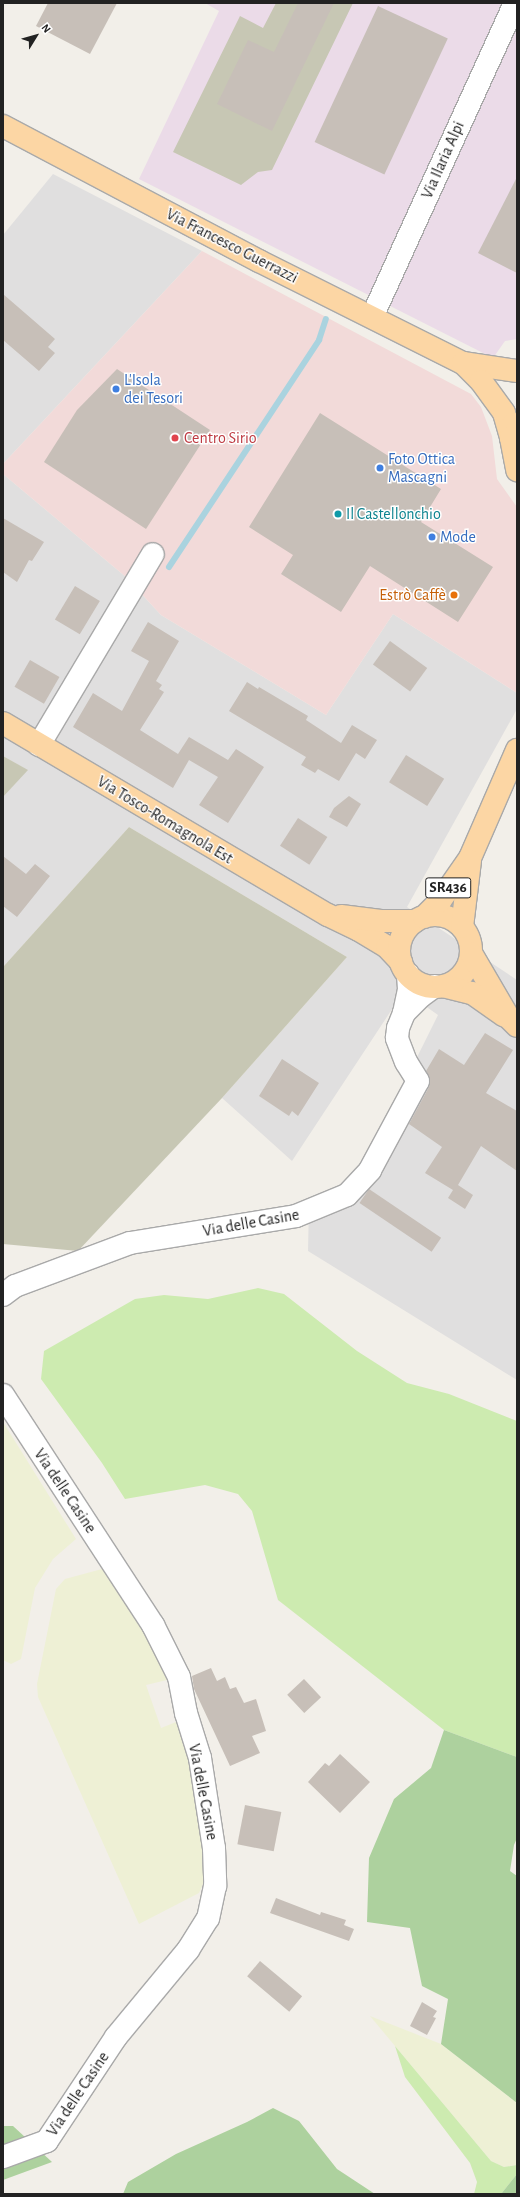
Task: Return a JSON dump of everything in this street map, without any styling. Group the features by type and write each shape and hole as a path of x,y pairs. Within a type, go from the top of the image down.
{"main road":[{"name":"Via Francesco Guerrazzi","path":"3,126 259,261 463,363 481,381 504,413 511,438 517,470"},
{"name":"Via Francesco Guerrazzi","path":"463,363 517,371"},
{"path":"511,438 517,409"},
{"name":"Via Tosco-Romagnola Est","path":"3,723 328,915 359,930 387,947 404,968 419,983 472,993 513,1022"},
{"name":"SR436","path":"420,919 440,901 470,858 517,750"},
{"name":"SR436","path":"462,927 463,907 470,858"},
{"name":"Via Tosco-Romagnola Est","path":"328,915 381,921 420,919 441,915 456,921 462,927 470,944 471,953 513,1022"},
{"path":"404,968 401,941 408,927 420,919"},
{"path":"439,986 450,983 462,975 469,962 471,953"}],"street":[{"name":"Via Ilaria Alpi","path":"372,317 515,3"},
{"path":"39,745 154,554"},
{"path":"404,968 409,989 404,1013"},
{"path":"404,1013 421,996 439,986"},
{"name":"Via delle Casine","path":"3,1295 15,1286 130,1242 296,1216 347,1195 370,1170 418,1081 406,1062 397,1038 398,1028 404,1013"},
{"name":"Via delle Casine","path":"3,1394 153,1625 179,1677 186,1713 200,1758 214,1848 216,1886 208,1918 188,1950 116,2037 48,2141 3,2157"}],"shaded area":[{"path":"205,3 517,3 517,339 505,341 493,358 139,179 219,11"},
{"path":"276,3 353,3 272,170 258,172 241,185 173,152 240,16 263,28"},
{"path":"53,174 202,251 3,464 3,235"},
{"path":"202,251 471,394 481,407 492,436 497,479 517,507 517,693 393,614 326,715 161,615 126,577 3,474 3,464"},
{"path":"3,474 126,577 161,615 326,715 393,614 517,693 517,709 407,907 517,980 517,1380 308,1251 309,1204 334,1192 359,1174 438,1015 404,991 292,1161 222,1098 347,957 129,827 3,967 3,797 27,770 3,756"},
{"path":"3,756 28,770 3,797"},
{"path":"129,827 347,957 222,1098 78,1251 3,1244 3,967"},
{"path":"3,1422 76,1539 53,1559 35,1588 21,1659 11,1664 3,1660"},
{"path":"102,1569 153,1645 167,1680 146,1685 161,1728 176,1722 188,1759 206,1855 206,1877 199,1893 139,1924 38,1697 37,1684 56,1589 65,1579"},
{"path":"370,2016 441,2044 517,2103 517,2165 504,2167 491,2161"}],"green space":[{"path":"258,1288 284,1294 357,1351 407,1383 449,1394 517,1421 517,1757 444,1730 278,1600 252,1511 238,1494 205,1485 125,1499 102,1463 41,1379 44,1351 135,1299 164,1295 208,1299"},
{"path":"444,1730 517,1757 517,1838 514,1845 510,1871 517,1876 517,2103 441,2044 448,1999 422,1986 410,1928 367,1922 369,1858 394,1799 431,1768"},
{"path":"395,2046 491,2161 504,2167 517,2165 517,2174 501,2194 474,2194 477,2182 470,2163 405,2077"},
{"path":"273,2108 299,2121 337,2169 375,2194 123,2194 128,2182 176,2154 247,2122"},
{"path":"3,2126 13,2126 52,2162 3,2180"},
{"path":"517,2174 517,2194 501,2194"}],"building":[{"path":"48,3 117,3 90,54 36,26"},
{"path":"298,3 334,3 272,131 217,104 248,40 274,52"},
{"path":"378,6 448,39 384,174 315,142"},
{"path":"517,177 517,273 478,253"},
{"path":"3,294 55,339 48,347 55,353 39,371 3,340"},
{"path":"117,369 210,430 146,529 44,462 77,410"},
{"name":"Il Castellonchio","path":"320,413 441,489 421,522 493,567 458,622 370,566 341,612 281,574 293,555 249,527"},
{"path":"3,518 44,542 32,561 29,560 17,582 3,572"},
{"path":"75,586 100,601 80,634 55,619"},
{"path":"148,622 179,641 156,681 162,685 159,689 164,692 140,730 178,754 189,737 228,760 236,749 264,767 228,823 199,805 218,777 189,760 173,788 73,727 93,693 122,711 149,661 131,651"},
{"path":"390,641 427,668 410,691 373,664"},
{"path":"30,660 59,677 44,704 14,687"},
{"path":"247,682 258,689 259,687 308,716 306,720 341,743 352,725 377,740 365,759 356,753 339,781 318,769 315,773 301,765 306,757 229,711"},
{"path":"406,755 444,779 427,806 389,782"},
{"path":"349,796 361,804 347,827 329,817 334,808"},
{"path":"298,818 327,837 309,865 280,846"},
{"path":"3,856 26,874 35,864 50,876 17,917 3,906"},
{"path":"485,1033 513,1050 486,1093 517,1111 517,1171 481,1146 458,1185 473,1195 465,1209 448,1198 453,1190 425,1173 442,1147 409,1124 429,1087 430,1080 426,1071 439,1049 464,1065"},
{"path":"282,1059 319,1083 298,1116 292,1111 289,1116 259,1096"},
{"path":"369,1189 441,1238 432,1252 359,1203"},
{"path":"211,1668 217,1681 225,1677 230,1689 236,1687 244,1703 256,1699 266,1731 252,1736 260,1753 230,1766 194,1689 192,1676"},
{"path":"304,1679 321,1697 304,1713 287,1695"},
{"path":"340,1754 370,1782 340,1813 308,1782 325,1763 329,1766"},
{"path":"245,1805 281,1812 274,1851 237,1844"},
{"path":"276,1898 320,1915 321,1912 346,1920 344,1925 354,1929 349,1941 270,1913"},
{"path":"260,1961 302,1996 289,2012 247,1976"},
{"path":"422,2002 437,2011 433,2017 436,2018 427,2035 410,2026"}],"waterway":[{"path":"169,567 319,340 326,319"}],"place":[{"name":"L'Isola dei Tesori","path":"116,389"},
{"name":"Centro Sirio","path":"175,438"},
{"name":"Foto Ottica Mascagni","path":"380,468"},
{"name":"Il Castellonchio","path":"338,514"},
{"name":"Mode","path":"432,537"},
{"name":"Estrò Caffè","path":"454,595"}]}
